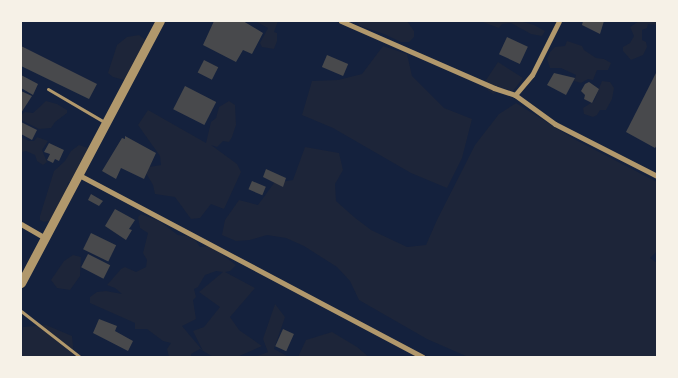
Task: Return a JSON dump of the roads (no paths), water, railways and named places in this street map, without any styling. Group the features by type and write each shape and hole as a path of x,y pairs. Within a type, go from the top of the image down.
{"street":[{"path":"21,283 160,21"},
{"path":"341,21 494,88 515,95 555,124 657,176"},
{"path":"515,95 532,75 559,21"},
{"path":"79,175 424,357"},
{"path":"21,224 45,238"}],"lane":[{"path":"48,89 106,123"},
{"path":"21,312 80,357"}]}
